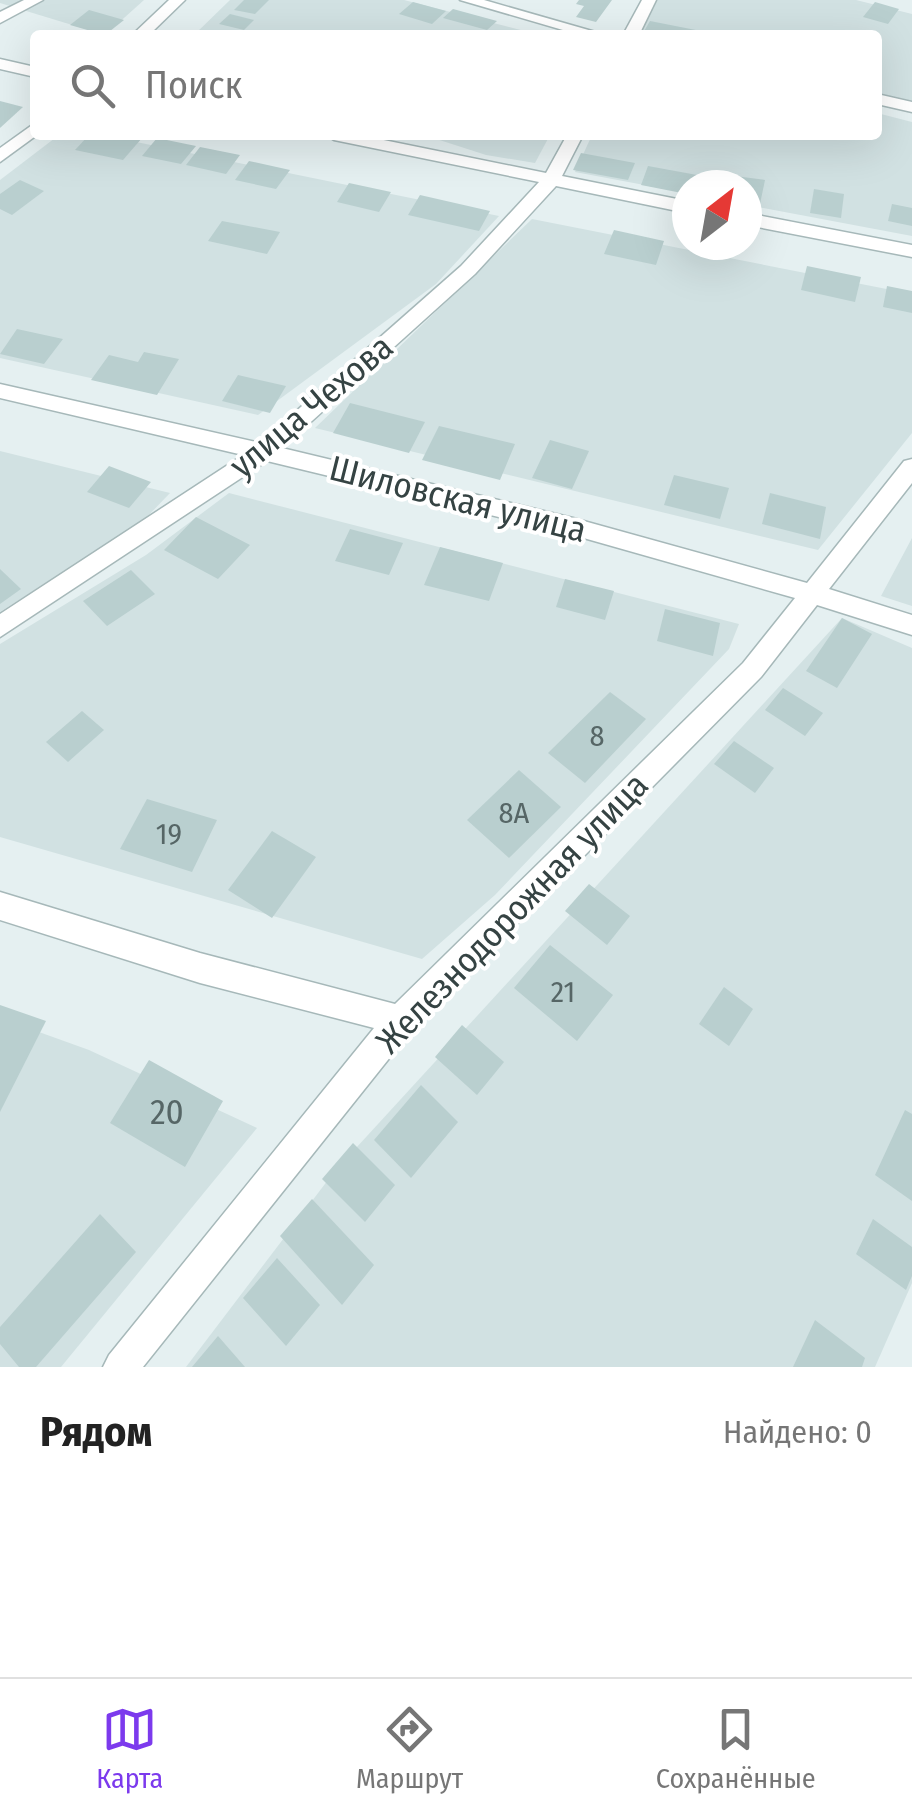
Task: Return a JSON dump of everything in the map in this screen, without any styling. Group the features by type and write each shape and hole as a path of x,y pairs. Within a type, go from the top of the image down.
{"street":[{"path":"0,18 36,0"},
{"path":"145,30 178,0"},
{"path":"467,0 579,30"},
{"path":"634,30 649,0"},
{"path":"0,64 30,71"},
{"path":"882,101 912,108"},
{"path":"0,157 30,132"},
{"path":"358,140 672,203"},
{"name":"улица Чехова","path":"0,627 264,452 468,270 550,180 573,140"},
{"path":"762,221 912,251"},
{"name":"Шиловская улица","path":"0,391 500,506 812,592 912,624"},
{"name":"Железнодорожная улица","path":"121,1367 400,1020 752,670 912,466"},
{"path":"0,906 200,968 400,1020"}],"shaded area":[{"path":"144,0 111,30 89,30 0,3"},
{"path":"230,0 404,0 521,30 199,30"},
{"path":"657,0 856,0 912,14 912,101 882,94 882,30 642,30"},
{"path":"882,114 912,122 912,236 762,208 762,170 672,170 672,190 575,172 590,140 882,140"},
{"path":"52,140 127,140 499,216 436,284 258,415 0,358 0,180"},
{"path":"440,140 547,140 535,163 486,155"},
{"path":"532,219 672,247 672,260 740,260 912,294 912,433 818,550 315,428"},
{"path":"0,451 170,493 142,522 0,612"},
{"path":"229,493 739,624 729,649 495,895 422,959 0,837 0,644 146,555"},
{"path":"912,538 912,606 881,596"},
{"path":"842,618 912,648 912,1283 875,1367 186,1367 334,1172"},
{"path":"0,1018 89,1050 257,1128 61,1367 0,1367"}],"building":[{"path":"244,0 269,0 255,14 234,10"},
{"path":"579,0 612,0 596,22 576,17 584,6 576,4"},
{"path":"413,2 446,11 432,24 399,14"},
{"path":"875,2 899,9 888,24 863,17"},
{"path":"453,9 497,21 487,30 443,18"},
{"path":"89,10 124,20 111,30 70,25"},
{"path":"230,14 254,20 244,30 219,24"},
{"path":"650,21 696,30 645,30"},
{"path":"0,101 23,107 0,128"},
{"path":"84,140 140,140 123,160 75,150"},
{"path":"155,140 196,146 181,164 142,156"},
{"path":"200,147 240,155 226,174 186,165"},
{"path":"581,153 635,163 628,180 573,170"},
{"path":"249,161 290,170 276,189 235,180"},
{"path":"648,166 672,170 672,191 641,185"},
{"path":"20,180 44,191 12,215 0,209 0,194"},
{"path":"349,183 391,192 379,212 337,202"},
{"path":"814,189 844,194 841,218 810,213"},
{"path":"420,195 490,211 479,231 408,215"},
{"path":"892,204 912,208 912,226 888,221"},
{"path":"222,221 280,232 267,254 208,241"},
{"path":"614,230 664,241 656,265 604,254"},
{"path":"807,266 861,277 855,302 801,290"},
{"path":"887,286 912,291 912,313 883,307"},
{"path":"17,329 63,339 44,364 0,354"},
{"path":"144,352 179,359 157,395 91,380 109,355 138,362"},
{"path":"238,375 286,386 270,413 222,401"},
{"path":"350,403 425,422 409,453 333,433"},
{"path":"439,426 515,444 500,480 422,460"},
{"path":"550,440 589,451 572,489 532,478"},
{"path":"109,466 151,482 129,508 87,492"},
{"path":"674,475 729,488 720,519 664,505"},
{"path":"770,493 826,507 820,539 762,524"},
{"path":"196,517 250,545 218,579 164,550"},
{"path":"350,529 403,543 389,575 335,561"},
{"path":"440,547 503,563 489,601 424,585"},
{"path":"0,569 21,589 0,604"},
{"path":"131,570 155,594 107,626 83,601"},
{"path":"565,579 614,591 605,620 556,607"},
{"path":"665,609 720,623 713,656 657,641"},
{"path":"842,618 872,634 837,688 806,671"},
{"path":"783,688 823,713 805,736 765,710"},
{"path":"610,692 646,719 585,783 548,753"},
{"path":"82,711 104,730 68,762 46,742"},
{"path":"734,741 774,768 755,793 714,764"},
{"path":"519,770 561,807 509,858 467,820"},
{"path":"147,799 217,820 192,872 120,849"},
{"path":"272,831 316,857 272,918 228,890"},
{"path":"589,884 630,916 607,945 565,911"},
{"path":"550,945 613,995 577,1041 514,988"},
{"path":"724,987 753,1009 729,1046 699,1024"},
{"path":"0,1005 46,1021 0,1112"},
{"path":"462,1025 504,1062 477,1095 435,1057"},
{"path":"149,1060 223,1101 185,1167 110,1123"},
{"path":"421,1085 458,1122 411,1178 374,1140"},
{"path":"905,1110 912,1114 912,1201 875,1175"},
{"path":"353,1143 395,1185 365,1222 322,1179"},
{"path":"312,1199 374,1265 342,1305 280,1236"},
{"path":"100,1214 136,1252 36,1367 19,1367 0,1344 0,1327"},
{"path":"873,1219 912,1247 912,1276 906,1290 856,1254"},
{"path":"277,1258 320,1305 286,1346 243,1298"},
{"path":"815,1320 865,1358 862,1367 793,1367"},
{"path":"218,1336 245,1367 192,1367"}]}
